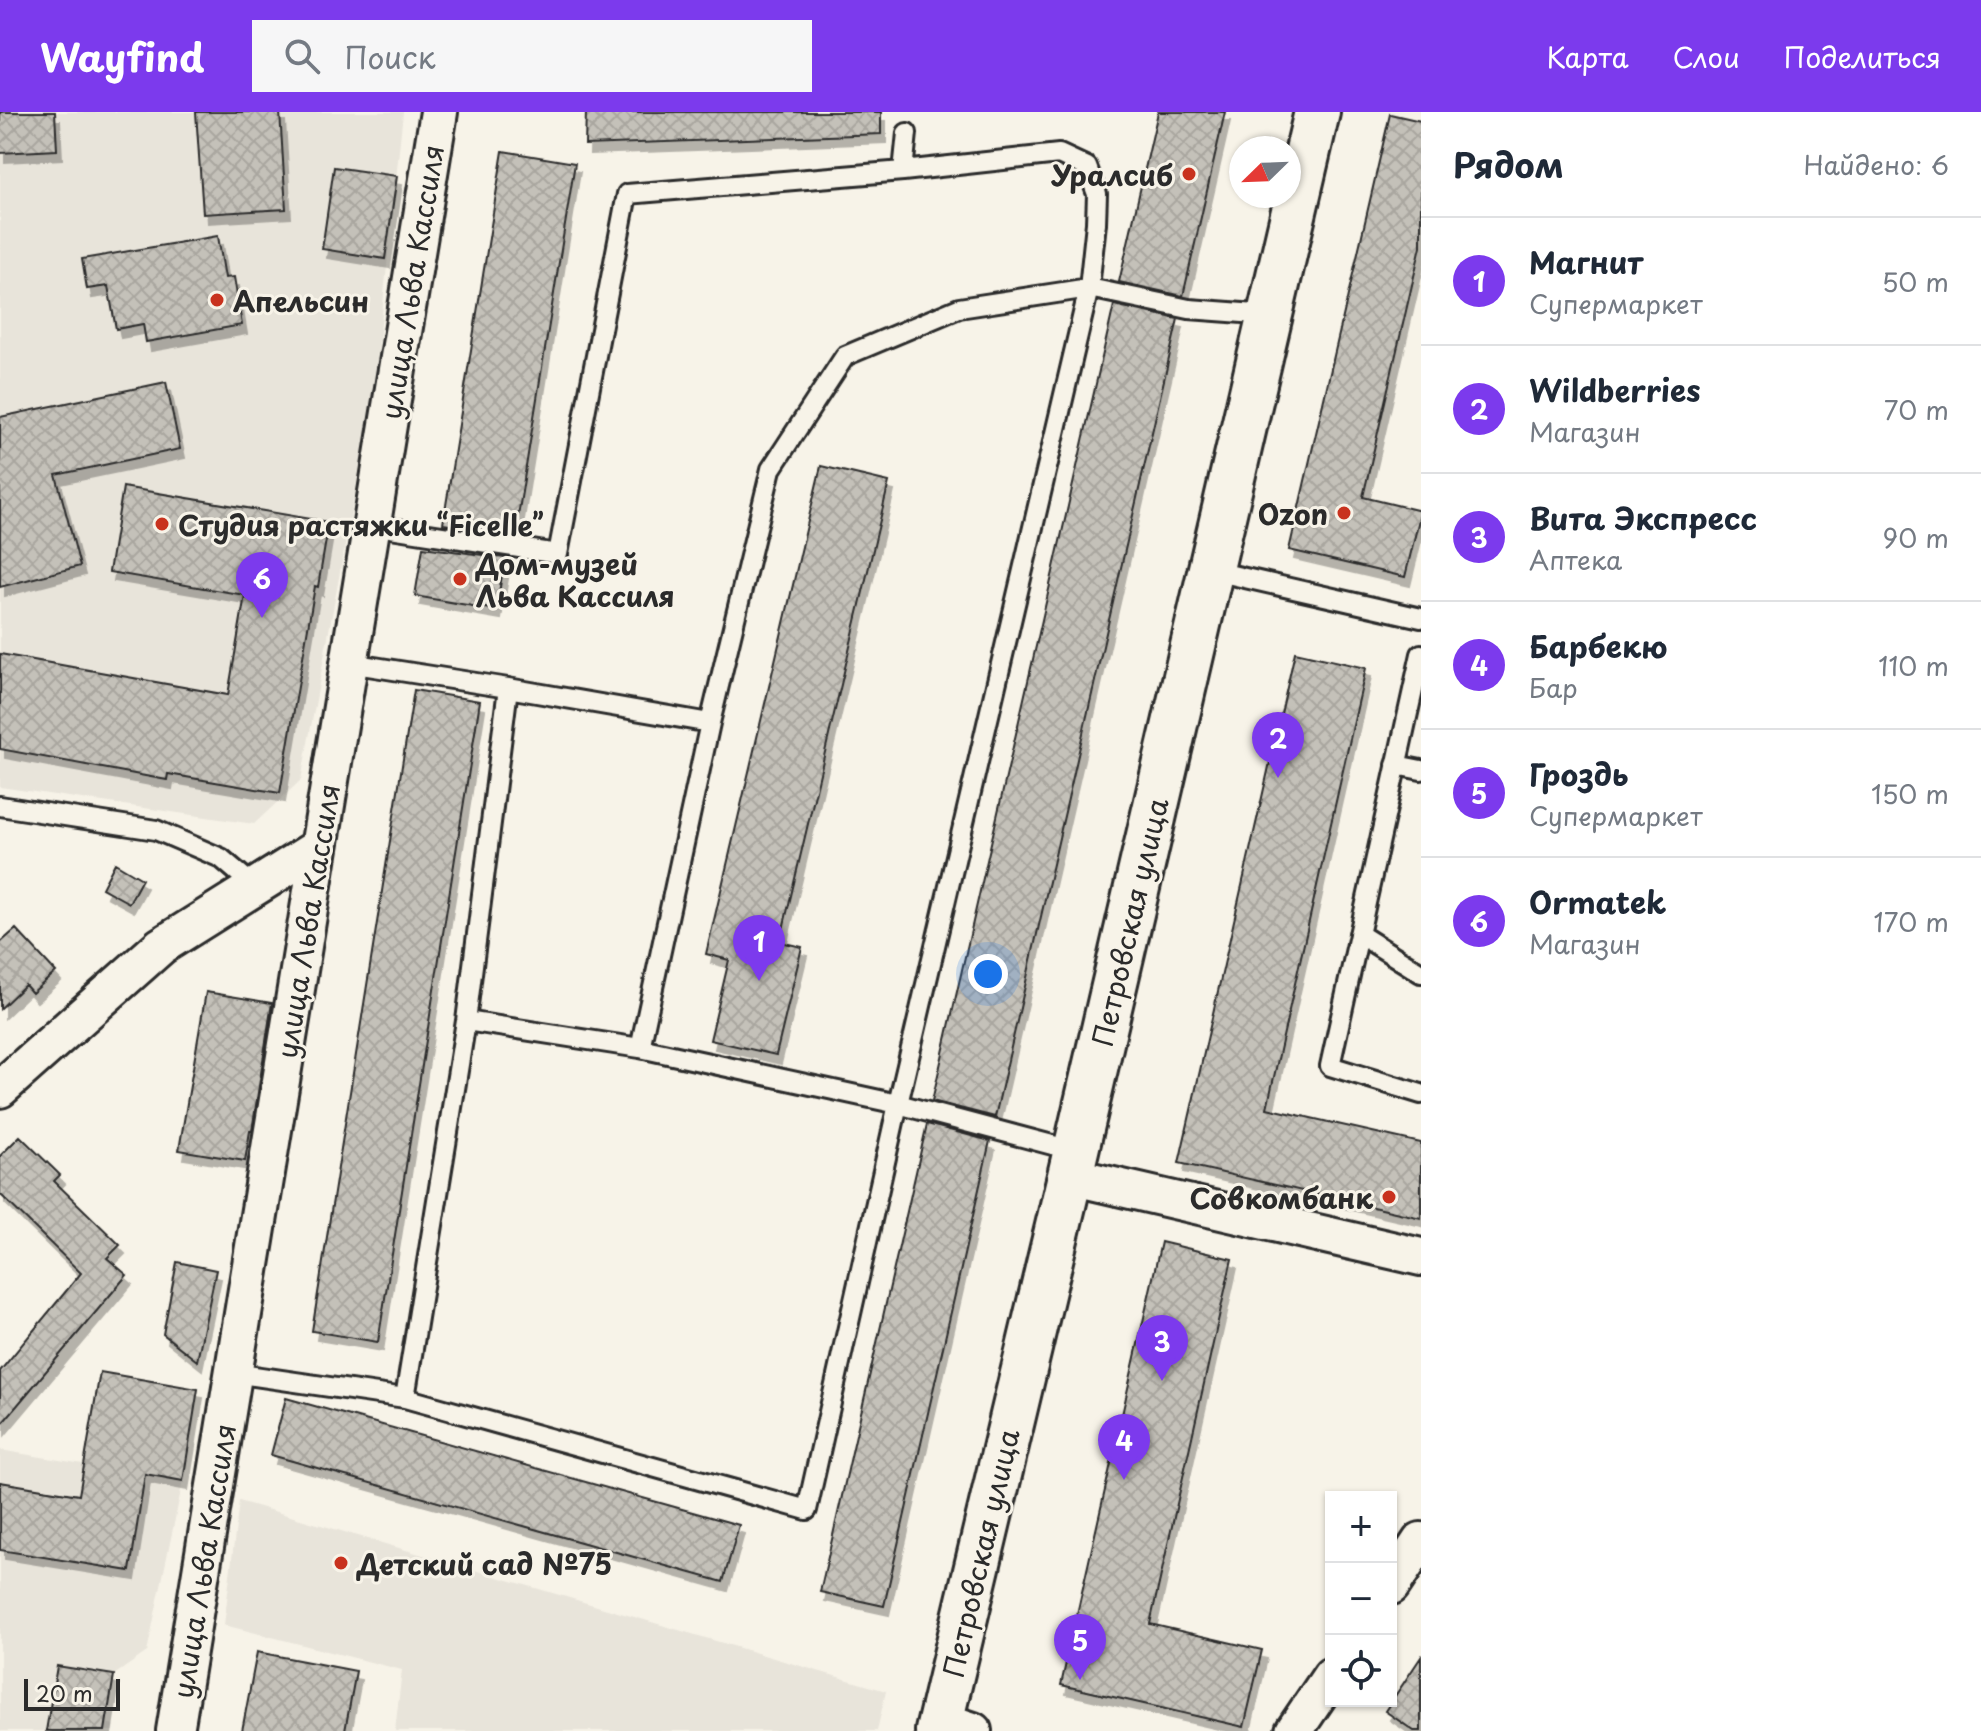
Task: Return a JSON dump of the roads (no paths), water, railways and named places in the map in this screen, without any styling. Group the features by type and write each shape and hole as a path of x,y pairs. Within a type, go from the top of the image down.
{"main road":[{"name":"Петровская улица","path":"950,1727 1073,1164 1317,112"}],"street":[{"name":"улица Льва Кассиля","path":"175,1731 439,112"},
{"path":"0,1089 161,946 319,847"},
{"path":"1073,1164 1421,1257"},
{"path":"1397,1577 1421,1541"},
{"path":"1294,1731 1325,1685"}],"lane":[{"path":"903,171 907,133"},
{"path":"234,1373 405,1398 807,1510 898,1104 1089,288 1097,194 1087,167 1059,154 903,171 627,194 558,554 371,525"},
{"path":"640,1048 710,723 771,469 845,356 959,308 1089,288 1189,309 1270,315"},
{"path":"1210,570 1421,618"},
{"path":"1421,654 1330,1066 1421,1094"},
{"path":"349,663 710,723"},
{"path":"405,1398 466,1021 508,688"},
{"path":"1396,765 1421,770"},
{"path":"0,806 156,830 221,858 255,887"},
{"path":"1359,934 1421,973"},
{"path":"466,1021 640,1048 898,1104 1073,1164"}],"place":[{"name":"Уралсиб","path":"1189,174"},
{"name":"Апельсин","path":"217,300"},
{"name":"Ozon","path":"1344,513"},
{"name":"Студия растяжки “Ficelle”","path":"162,524"},
{"name":"Дом-музей Льва Кассиля","path":"460,579"},
{"name":"Ormatek","path":"262,618"},
{"name":"Wildberries","path":"1278,778"},
{"name":"Магнит","path":"759,981"},
{"name":"Совкомбанк","path":"1389,1197"},
{"name":"Вита Экспресс","path":"1162,1381"},
{"name":"Барбекю","path":"1124,1480"},
{"name":"Детский сад №75","path":"341,1563"},
{"name":"Гроздь","path":"1080,1680"}]}
